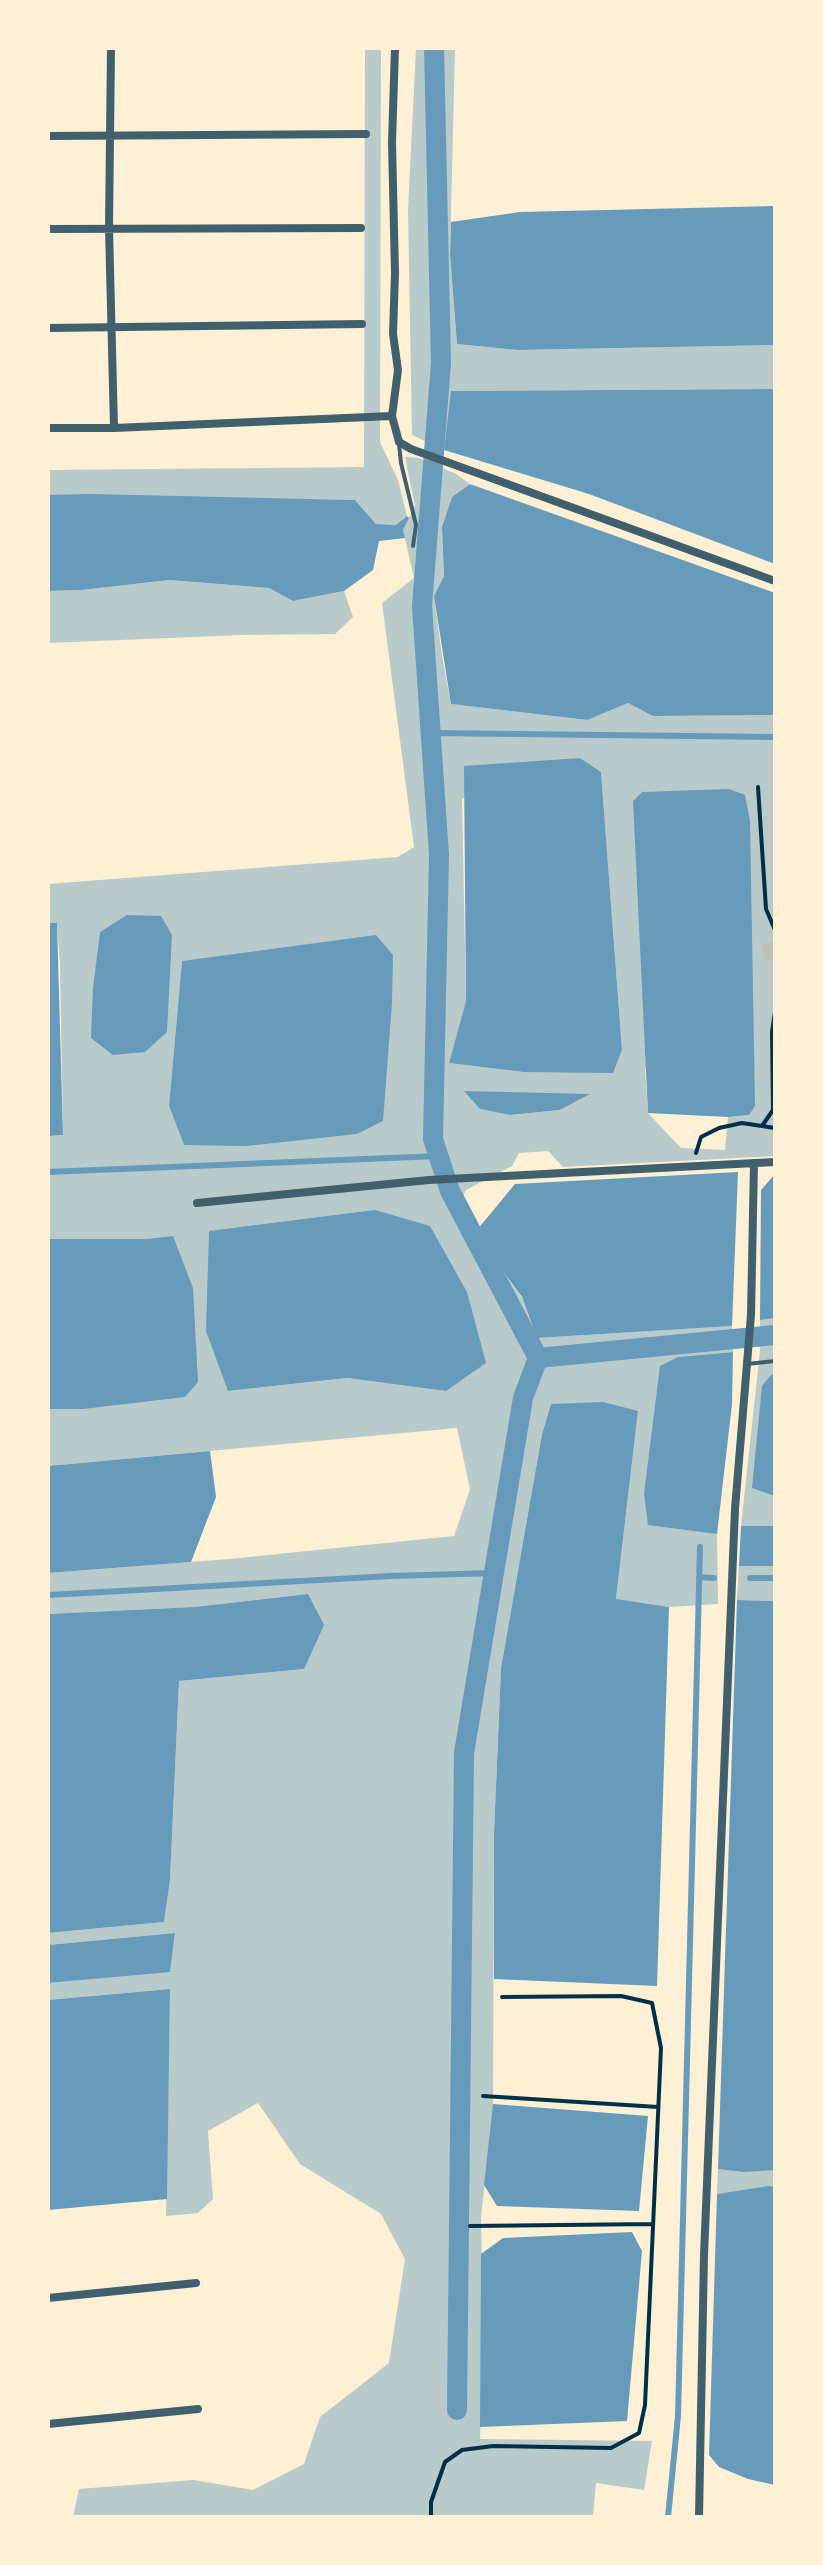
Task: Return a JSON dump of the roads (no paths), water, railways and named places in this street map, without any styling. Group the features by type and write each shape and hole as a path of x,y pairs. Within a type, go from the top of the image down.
{"street":[{"path":"111,48 109,228 114,428"},
{"path":"395,48 393,334 398,370 392,416 399,442 411,449 775,581"},
{"path":"48,136 366,134"},
{"path":"48,229 361,228"},
{"path":"48,328 362,324"},
{"path":"48,428 392,416"},
{"path":"197,1203 429,1180 775,1162"},
{"path":"699,2517 704,2255 734,1525 751,1315 754,1163"},
{"path":"48,2298 196,2283"},
{"path":"48,2424 198,2409"}],"lane":[{"path":"399,442 399,454 416,525 413,546"},
{"path":"747,1364 775,1361"}],"water":[{"path":"775,206 775,345 517,350 457,344 450,254 451,222 520,212"},
{"path":"775,389 775,564 589,494 444,450 451,391"},
{"path":"470,484 775,593 775,715 653,716 628,703 587,720 451,704 434,596 444,576 442,527 452,497"},
{"path":"48,495 355,500 376,524 396,525 407,516 409,518 403,530 405,538 379,541 373,570 344,591 293,601 269,588 169,580 48,591"},
{"path":"580,758 601,772 622,1050 613,1073 523,1072 449,1063 466,1001 464,766"},
{"path":"729,789 745,795 750,821 755,1106 749,1115 728,1117 648,1113 633,801 642,792"},
{"path":"127,915 161,916 172,935 167,1032 145,1052 113,1055 91,1038 93,988 100,932"},
{"path":"48,923 57,923 63,1135 48,1136"},
{"path":"376,935 393,955 383,1121 357,1134 246,1146 184,1145 169,1106 182,961"},
{"path":"464,1091 590,1094 560,1110 510,1115 480,1109"},
{"path":"738,1172 732,1326 537,1338 522,1297 488,1251 477,1230 515,1184"},
{"path":"775,1174 775,1318 760,1320 761,1190"},
{"path":"375,1210 430,1226 467,1292 486,1363 446,1391 347,1378 228,1391 206,1331 209,1231"},
{"path":"173,1236 193,1288 198,1382 185,1397 83,1409 48,1409 48,1239"},
{"path":"733,1352 732,1404 717,1534 648,1525 644,1494 660,1366 678,1357"},
{"path":"775,1374 775,1496 752,1488 762,1386"},
{"path":"603,1402 638,1411 616,1599 669,1607 657,1986 494,1979 494,1834 501,1668 542,1434 551,1404"},
{"path":"210,1451 216,1497 191,1562 48,1573 48,1466"},
{"path":"741,1526 775,1526 775,1566 739,1566"},
{"path":"308,1594 324,1625 304,1669 179,1681 170,1880 164,1922 48,1933 48,1614 194,1607"},
{"path":"737,1600 775,1601 775,2170 744,2172 718,2169"},
{"path":"175,1933 170,1972 48,1983 48,1945"},
{"path":"170,1989 167,2199 48,2210 48,2000"},
{"path":"493,2104 648,2116 639,2211 497,2206 484,2185"},
{"path":"775,2187 775,2485 748,2479 719,2467 709,2455 717,2194"},
{"path":"632,2232 642,2251 627,2421 480,2427 481,2254 503,2238"}],"waterway":[{"path":"434,48 441,363 422,606 439,855 433,1139 450,1191 538,1358"},
{"path":"430,733 775,737"},
{"path":"48,1172 439,1156"},
{"path":"457,2410 464,1753 523,1398 538,1358 775,1335"},
{"path":"668,2517 678,2416 700,1547"},
{"path":"48,1595 494,1573"},
{"path":"699,1577 714,1578"},
{"path":"750,1578 775,1578"}]}
